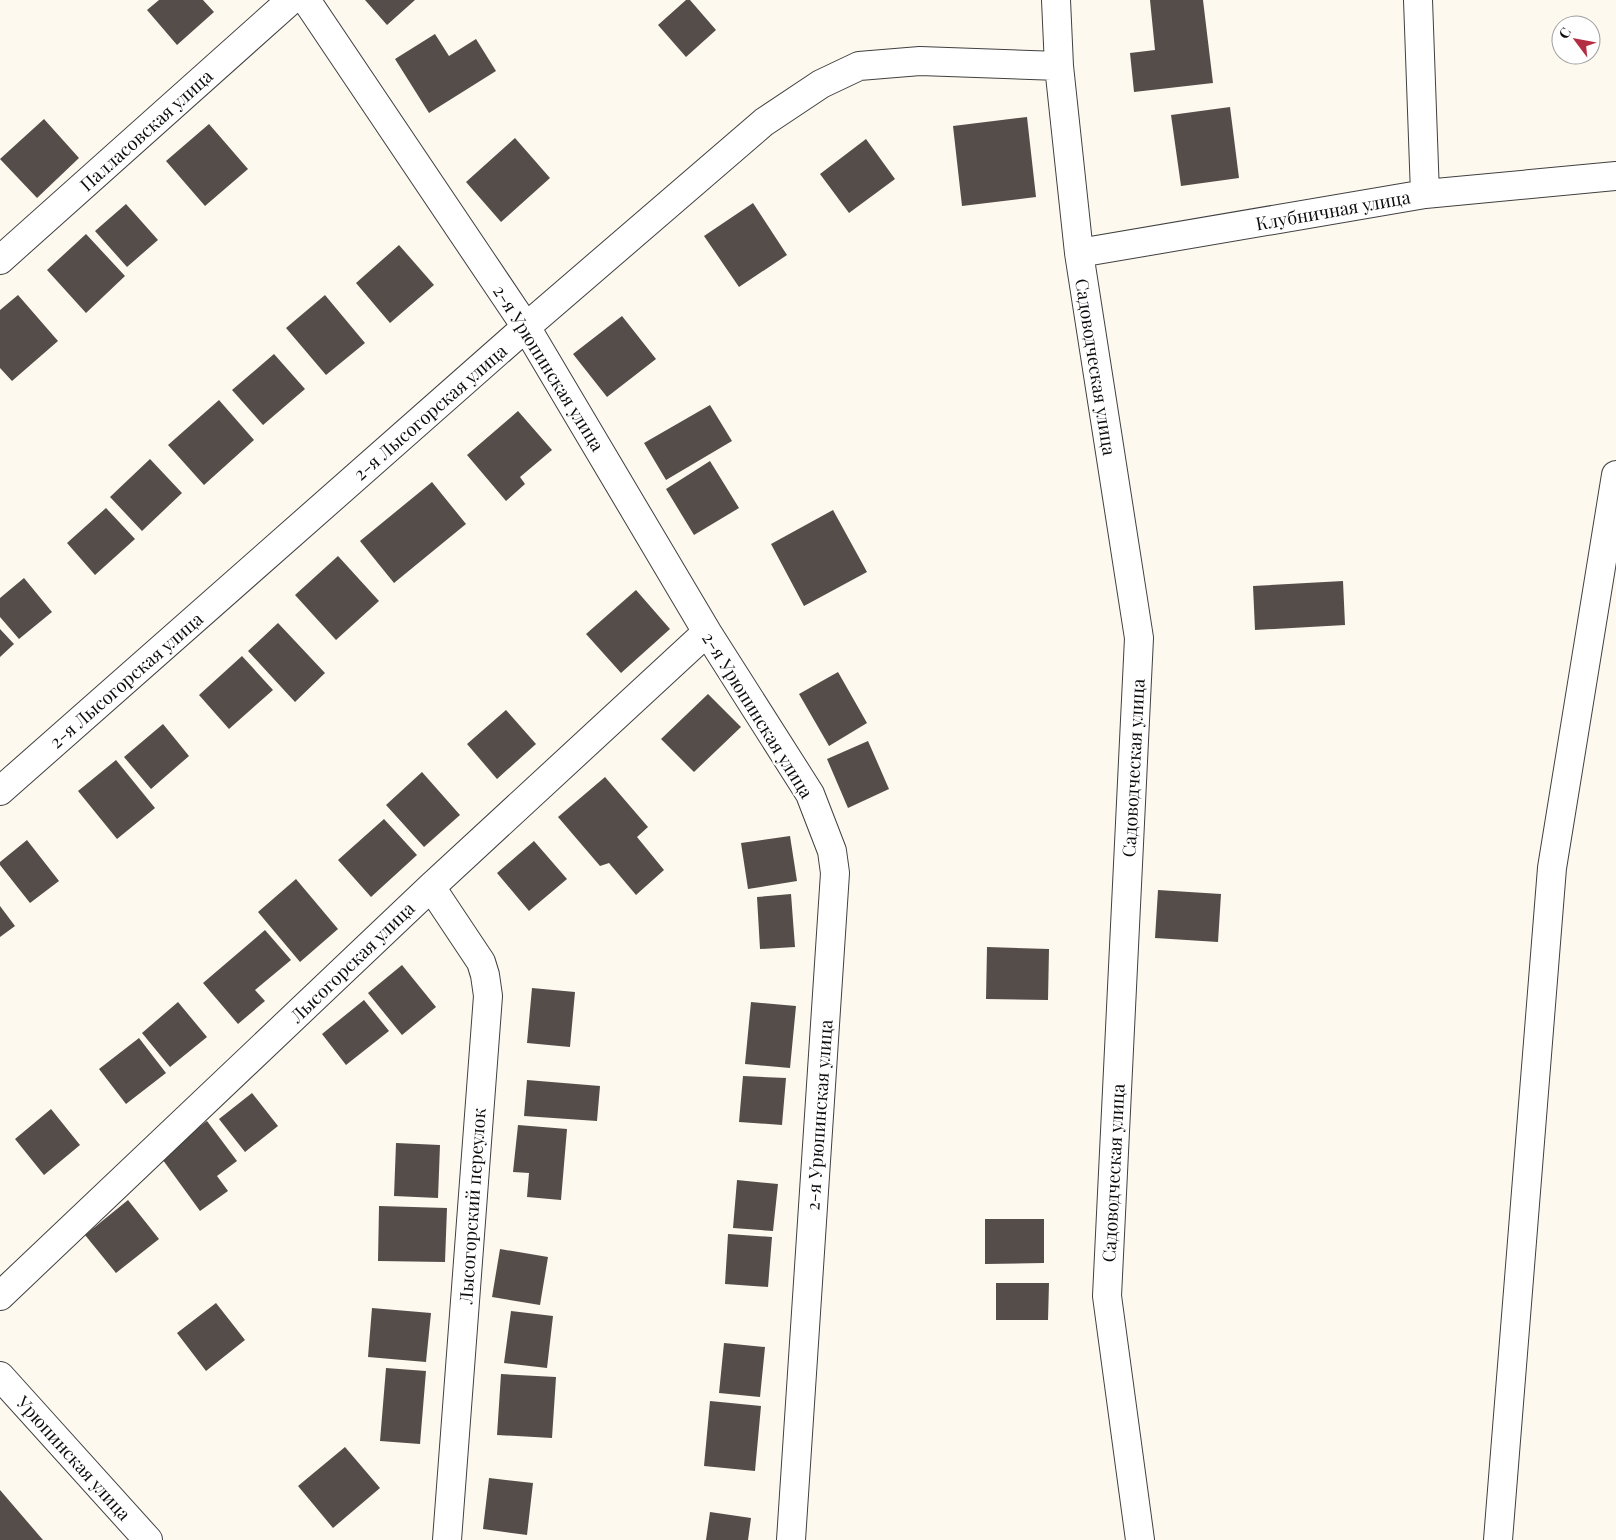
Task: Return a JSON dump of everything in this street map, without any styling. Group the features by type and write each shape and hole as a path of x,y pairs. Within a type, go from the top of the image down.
{"street":[{"name":"Палласовская улица","path":"0,260 291,0"},
{"name":"2-я Урюпинская улица","path":"306,0 526,327 707,632 810,794 832,851 835,873 791,1540"},
{"name":"Садоводческая улица","path":"1056,0 1059,66 1079,253 1138,638 1107,1296 1140,1540"},
{"name":"Клубничная улица","path":"1079,253 1425,194 1418,0"},
{"name":"2-я Лысогорская улица","path":"0,791 526,327 764,122 821,84 859,66 920,61 1059,66"},
{"path":"1425,194 1616,176"},
{"path":"1498,1540 1552,868 1616,475"},
{"name":"Лысогорская улица","path":"0,1296 431,886 707,632"},
{"name":"Лысогорский переулок","path":"431,886 481,962 488,996 447,1540"},
{"name":"Урюпинская улица","path":"0,1376 148,1540"}],"building":[{"path":"159,0 203,0 214,12 177,45 147,10"},
{"path":"365,0 415,0 387,25"},
{"path":"686,0 690,0 716,30 686,57 658,25"},
{"path":"1150,0 1203,0 1213,83 1134,92 1130,53 1155,50"},
{"path":"435,34 449,56 476,39 496,71 429,113 395,59"},
{"path":"1230,107 1239,178 1181,186 1171,115"},
{"path":"1027,117 1036,197 962,206 953,126"},
{"path":"44,119 79,158 37,198 0,159"},
{"path":"209,124 248,169 205,206 166,161"},
{"path":"515,138 550,178 501,222 466,182"},
{"path":"866,139 895,179 849,213 820,174"},
{"path":"753,203 787,255 739,287 704,236"},
{"path":"126,204 158,240 127,267 95,231"},
{"path":"86,234 125,276 86,313 47,270"},
{"path":"399,245 434,285 390,323 356,283"},
{"path":"18,295 58,341 12,381 0,368 0,310"},
{"path":"325,295 365,343 326,375 286,328"},
{"path":"622,316 656,359 607,397 573,354"},
{"path":"274,354 305,389 263,425 232,390"},
{"path":"219,400 254,440 204,485 168,445"},
{"path":"710,405 732,441 666,480 644,443"},
{"path":"518,411 552,450 520,477 525,484 506,501 467,455"},
{"path":"150,459 182,493 142,531 110,497"},
{"path":"710,461 739,508 694,535 666,489"},
{"path":"432,482 466,524 394,583 360,541"},
{"path":"106,508 135,539 95,575 67,543"},
{"path":"833,510 867,572 804,606 771,544"},
{"path":"338,556 379,601 336,640 295,595"},
{"path":"24,578 52,612 19,639 0,617 0,598"},
{"path":"1343,581 1345,625 1255,630 1253,586"},
{"path":"636,590 670,629 621,673 586,634"},
{"path":"278,623 325,673 295,702 248,651"},
{"path":"0,629 14,644 0,657"},
{"path":"242,656 273,690 229,729 199,695"},
{"path":"838,672 867,723 829,746 799,694"},
{"path":"708,694 741,727 694,772 661,739"},
{"path":"506,710 536,744 497,779 467,744"},
{"path":"163,724 189,756 151,789 124,757"},
{"path":"868,741 889,789 848,808 827,759"},
{"path":"116,760 155,808 117,839 78,791"},
{"path":"422,772 460,815 424,847 386,805"},
{"path":"605,777 648,827 637,837 664,870 636,895 609,863 600,866 558,817"},
{"path":"384,819 417,855 371,897 338,860"},
{"path":"790,836 797,881 748,889 741,843"},
{"path":"27,840 59,881 30,903 0,865 0,862"},
{"path":"534,841 567,879 529,911 497,873"},
{"path":"296,879 338,929 300,962 258,912"},
{"path":"1158,890 1221,894 1218,942 1155,938"},
{"path":"791,894 795,947 760,949 757,897"},
{"path":"0,906 15,926 0,937"},
{"path":"265,930 291,960 255,990 265,1001 238,1024 203,983"},
{"path":"987,947 1049,949 1048,1000 986,999"},
{"path":"402,965 436,1007 402,1035 368,993"},
{"path":"532,988 575,992 570,1047 527,1043"},
{"path":"364,1000 389,1031 346,1065 322,1034"},
{"path":"178,1002 207,1037 170,1067 142,1033"},
{"path":"751,1002 796,1006 790,1068 745,1064"},
{"path":"139,1038 166,1073 126,1104 99,1069"},
{"path":"743,1076 786,1078 782,1125 739,1122"},
{"path":"527,1080 600,1086 597,1121 524,1116"},
{"path":"252,1093 278,1126 245,1152 219,1119"},
{"path":"51,1109 80,1145 44,1175 15,1139"},
{"path":"207,1121 237,1161 217,1176 228,1191 200,1211 160,1156"},
{"path":"518,1125 567,1129 561,1200 527,1197 529,1173 513,1172"},
{"path":"396,1143 440,1145 438,1198 394,1196"},
{"path":"737,1180 778,1184 773,1231 733,1228"},
{"path":"128,1200 159,1239 116,1273 85,1235"},
{"path":"379,1206 447,1208 445,1262 378,1261"},
{"path":"985,1219 1044,1219 1044,1263 985,1264"},
{"path":"728,1234 772,1237 768,1287 725,1284"},
{"path":"500,1249 548,1257 540,1305 492,1297"},
{"path":"996,1283 1049,1283 1048,1320 996,1320"},
{"path":"216,1303 245,1340 206,1371 177,1333"},
{"path":"372,1308 431,1313 426,1362 368,1357"},
{"path":"511,1311 553,1316 547,1368 504,1363"},
{"path":"724,1343 765,1347 760,1397 719,1393"},
{"path":"386,1368 426,1371 420,1444 380,1441"},
{"path":"501,1374 556,1377 552,1438 497,1435"},
{"path":"710,1401 761,1406 755,1471 704,1466"},
{"path":"345,1447 380,1488 333,1528 298,1486"},
{"path":"489,1478 533,1483 527,1535 483,1529"},
{"path":"0,1490 43,1540 0,1540"},
{"path":"710,1512 751,1518 748,1540 706,1540"}]}
